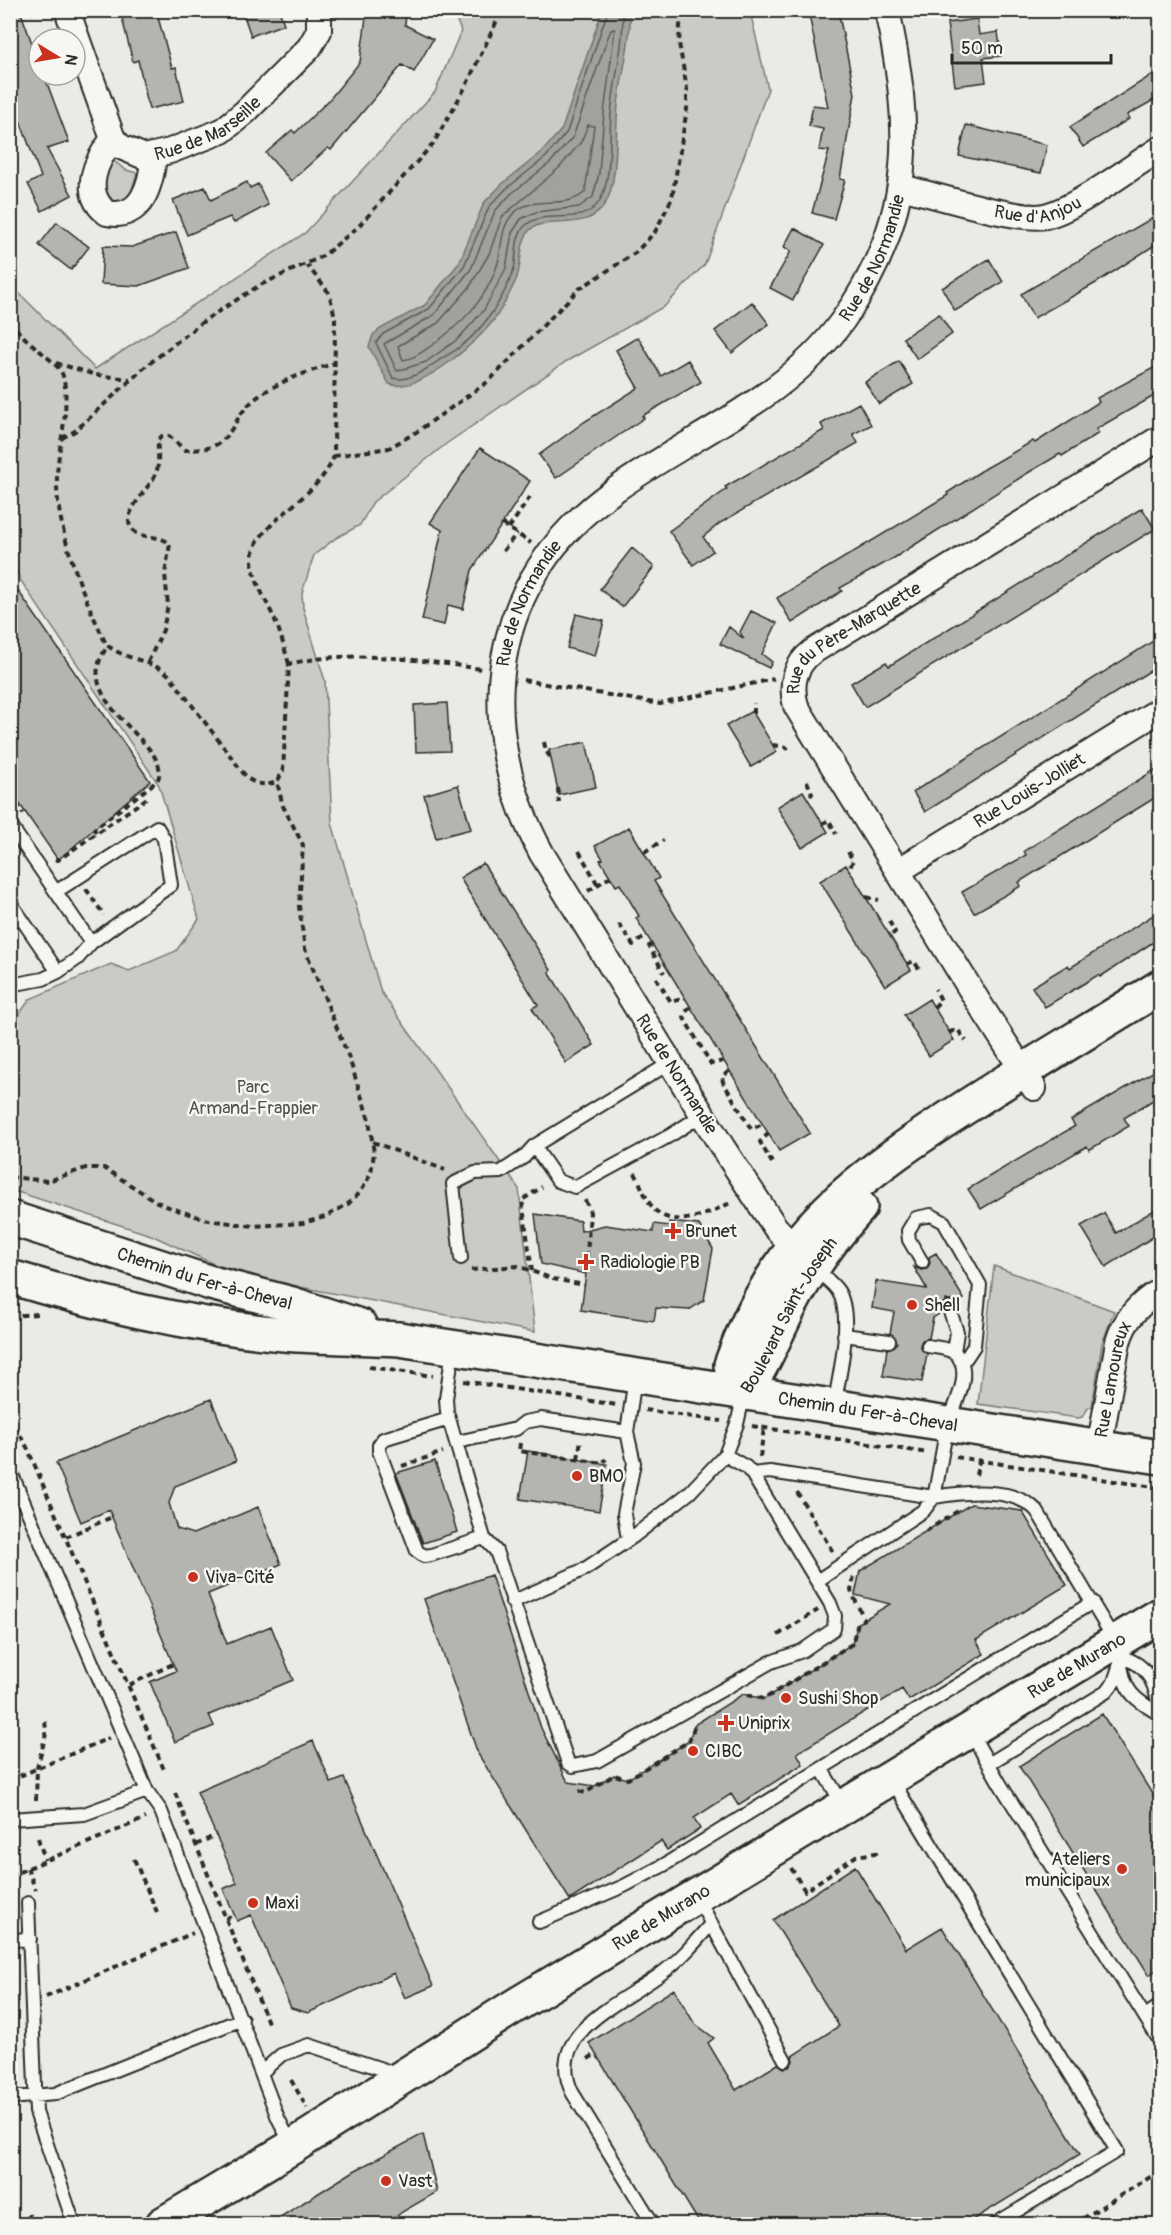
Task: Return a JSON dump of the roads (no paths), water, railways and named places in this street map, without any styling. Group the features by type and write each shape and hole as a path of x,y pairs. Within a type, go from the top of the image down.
{"street":[{"path":"67,10 113,139 103,155 92,189 93,198 107,213 127,215 135,210 144,192 154,156"},
{"name":"Rue de Marseille","path":"113,139 133,154 154,156 207,139 233,123 309,48 319,31 319,10"},
{"name":"Rue de Normandie","path":"803,1257 780,1234 702,1115 538,847 521,810 507,770 499,709 505,652 526,594 549,554 579,520 612,492 778,388 813,357 844,319 867,279 891,224 901,187 904,156 901,93 887,10"},
{"name":"Rue d'Anjou","path":"901,187 1014,214 1042,216 1067,207 1161,149"},
{"name":"Rue du Père-Marquette","path":"1029,1079 796,706 793,688 801,662 812,652 1161,438"},
{"name":"Rue Louis-Jolliet","path":"898,871 1161,710"},
{"name":"Boulevard Saint-Joseph","path":"1029,1079 1161,987"},
{"name":"Boulevard Saint-Joseph","path":"744,1393 760,1370 777,1332 803,1257 844,1193 877,1166 1029,1079 1161,1010"},
{"name":"Chemin du Fer-à-Cheval","path":"10,1218 211,1283 292,1304 399,1339"},
{"name":"Chemin du Fer-à-Cheval","path":"10,1277 125,1308 231,1328 284,1334 399,1339 1161,1457"},
{"name":"Rue Lamoureux","path":"1099,1448 1123,1327 1134,1311 1161,1291"},
{"name":"Rue de Murano","path":"163,2224 404,2077 704,1910 845,1807 970,1731 1118,1649 1161,1615"}],"lane":[{"path":"10,825 91,943"},
{"path":"10,985 43,979 58,972 77,959 91,943 171,885 162,835 156,827 57,891"},
{"path":"10,902 58,972"},
{"path":"461,1258 453,1184 475,1173 501,1172 524,1157 534,1146 670,1063"},
{"path":"534,1146 556,1179 564,1185 575,1187 671,1135 702,1115"},
{"path":"922,1262 909,1240 908,1231 916,1218 931,1215 944,1222 980,1285 974,1346 966,1358 928,1346"},
{"path":"803,1257 839,1292 843,1303 844,1335 834,1408"},
{"path":"817,1581 924,1510 934,1497 948,1425 957,1404 961,1379 957,1356 957,1332 949,1308"},
{"path":"844,1335 889,1341"},
{"path":"453,1348 446,1399 453,1446 484,1538 496,1551 568,1763 581,1766 597,1761 771,1662 790,1657 830,1633 836,1623 835,1616 817,1581 752,1474 746,1467 725,1455"},
{"path":"628,1540 624,1514 633,1463 627,1432 635,1377"},
{"path":"512,1602 585,1569 628,1540 689,1493 725,1455 737,1424 744,1393"},
{"path":"449,1419 383,1439 379,1445 412,1545 421,1554 431,1556 484,1538"},
{"path":"453,1446 516,1429 525,1422 542,1419 627,1432"},
{"path":"10,1470 147,1791 161,1811 278,2118 292,2147"},
{"path":"752,1474 770,1472 934,1497 973,1491 1030,1503 1093,1602 1118,1649 1124,1679 1133,1696 1160,1715"},
{"path":"539,1922 624,1886 664,1864 822,1770 1093,1602"},
{"path":"1118,1649 1133,1660 1154,1683 1160,1715"},
{"path":"990,1763 1106,1692 1117,1675 1118,1649"},
{"path":"970,1731 999,1782 1161,2041"},
{"path":"822,1770 845,1807"},
{"path":"891,1779 1117,2151 995,2224"},
{"path":"10,1820 84,1814 147,1791"},
{"path":"34,1901 30,1939 35,2097 39,2125 74,2224"},
{"path":"652,2224 565,2077 566,2056 570,2045 585,2026 663,1972 704,1910 785,2060"},
{"path":"10,1940 30,1939"},
{"path":"1145,2016 1161,2006"},
{"path":"10,2098 55,2094 242,2019"},
{"path":"262,2072 281,2055 309,2045 404,2077"}],"water":[{"path":"602,11 629,11 630,23 618,105 613,183 605,204 587,219 543,224 528,232 516,280 502,308 488,327 463,351 432,374 402,385 389,384 369,347 373,335 425,305 459,263 484,203 502,184 542,152 562,129"}],"place":[{"name":"Brunet","path":"673,1231"},
{"name":"Radiologie PB","path":"586,1262"},
{"name":"Shell","path":"912,1305"},
{"name":"BMO","path":"577,1476"},
{"name":"Viva-Cité","path":"193,1577"},
{"name":"Sushi Shop","path":"786,1698"},
{"name":"Uniprix","path":"726,1723"},
{"name":"CIBC","path":"693,1751"},
{"name":"Ateliers municipaux","path":"1122,1869"},
{"name":"Maxi","path":"253,1903"},
{"name":"Vast","path":"386,2181"}],"park label":[{"name":"Parc Armand-Frappier","path":"253,1097"}]}
